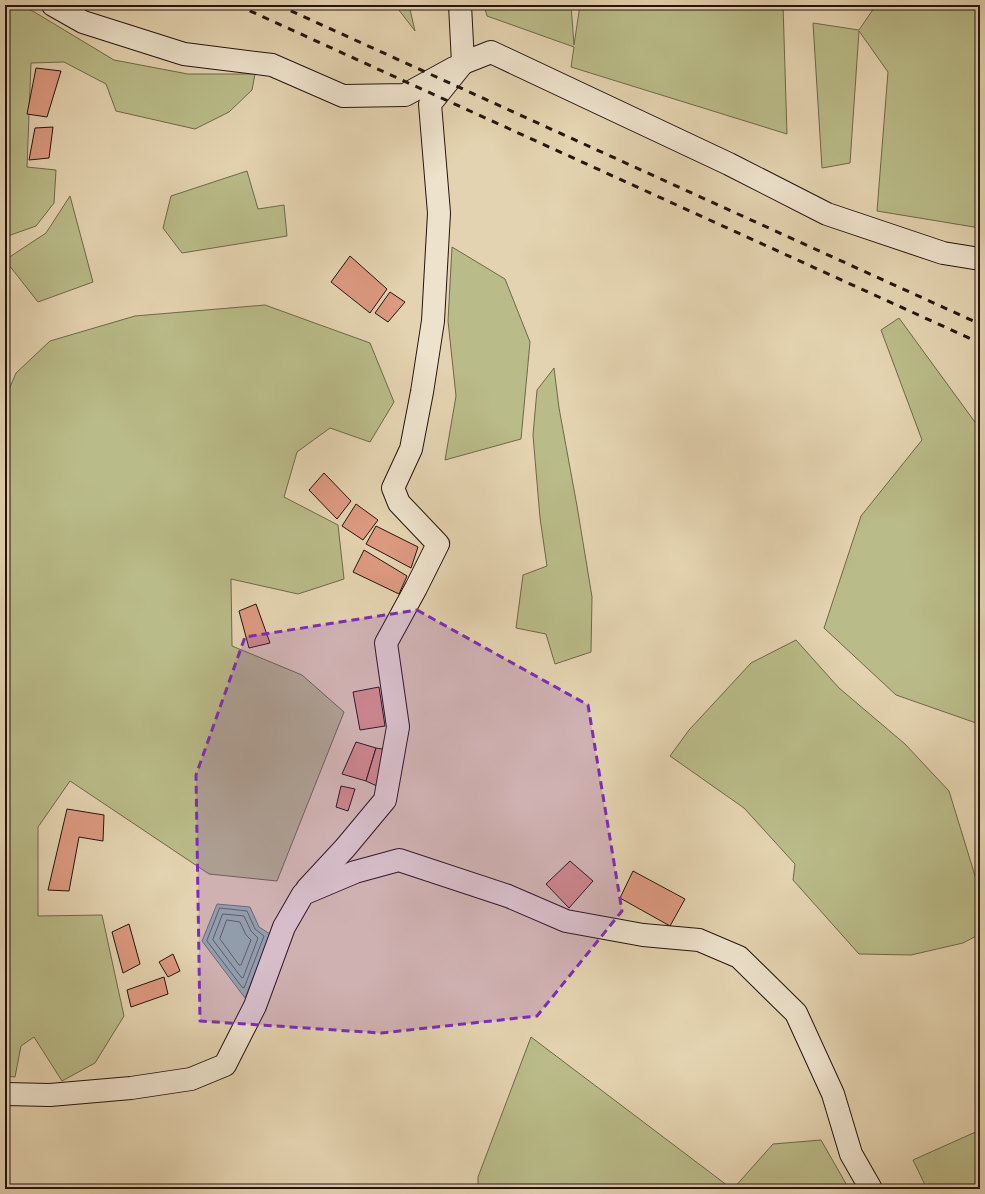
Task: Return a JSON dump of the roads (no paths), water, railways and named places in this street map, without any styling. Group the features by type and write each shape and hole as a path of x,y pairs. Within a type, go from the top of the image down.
{"street":[{"path":"53,5 83,22 184,54 272,65 343,96 405,95 463,63 491,52 729,164 827,214 943,253 980,259"},
{"path":"5,1094 50,1095 131,1088 191,1079 225,1065 255,1006 284,927 302,894 345,848 385,800 398,727 386,643 438,544 399,503 393,488 411,449 433,321 439,213 430,104 463,63 460,5"},
{"path":"302,894 355,872 399,860 508,896 566,921 643,935 699,940 739,958 796,1013 833,1094 851,1154 871,1189"}],"water":[{"path":"217,904 250,907 259,927 270,934 245,998 202,941"}],"railway":[{"path":"237,5 980,343"},
{"path":"278,5 980,324"}]}
